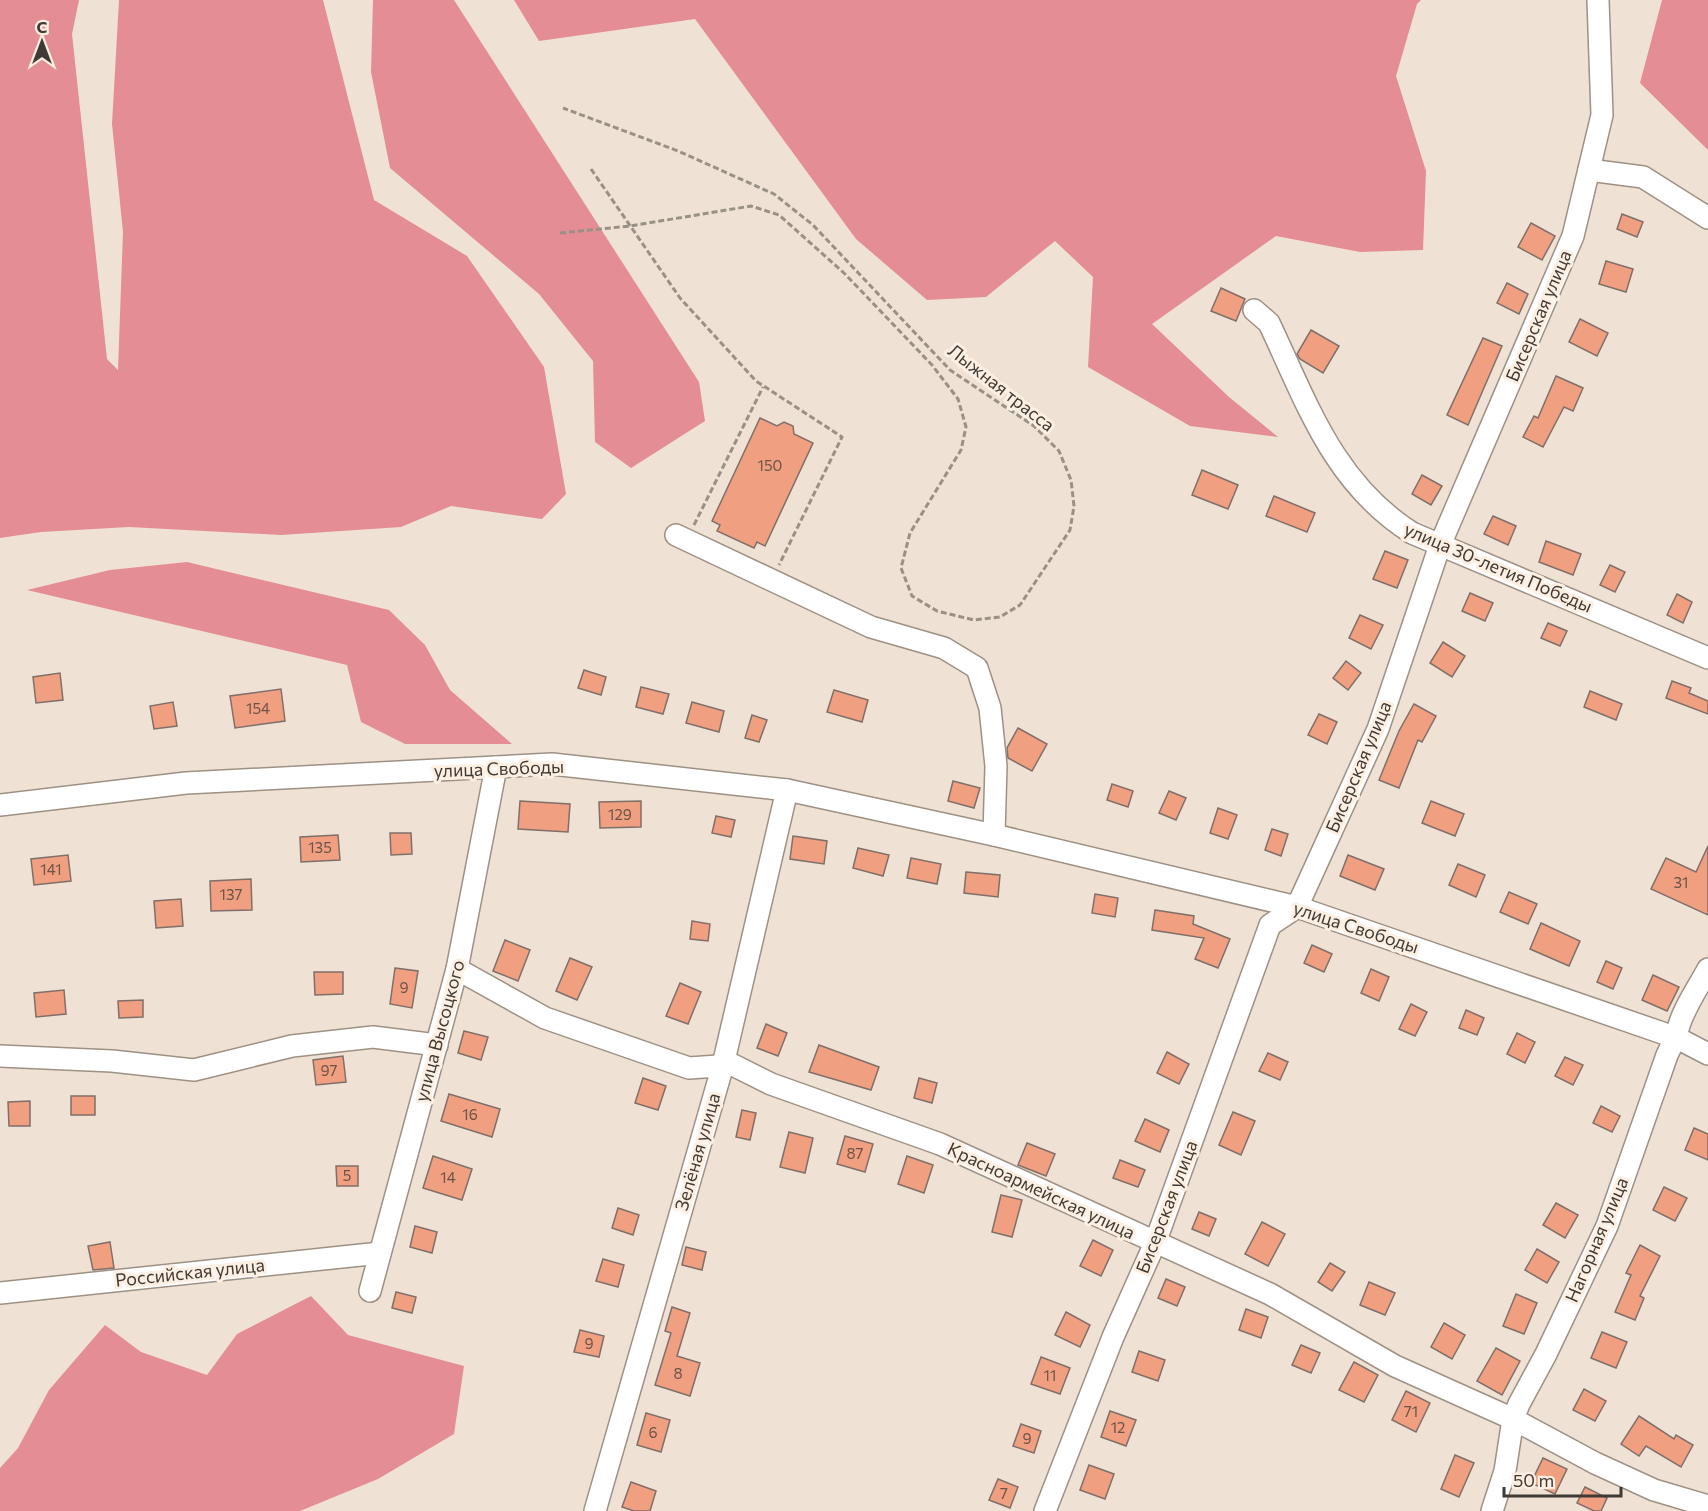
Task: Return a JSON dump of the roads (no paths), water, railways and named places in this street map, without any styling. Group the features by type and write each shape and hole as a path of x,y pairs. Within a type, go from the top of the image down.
{"street":[{"name":"Бисерская улица","path":"1045,1511 1113,1337 1155,1243 1270,925 1297,908 1378,729 1440,545 1573,236 1602,115 1598,0"},
{"path":"1589,170 1643,177 1708,218"},
{"name":"улица 30-летия Победы","path":"1254,310 1269,323 1330,452 1360,492 1394,522 1412,533 1708,658"},
{"path":"681,538 871,627 944,648 977,668 990,708 996,766 994,835"},
{"name":"улица Свободы","path":"0,805 186,783 552,764 787,790 994,835 1297,908 1677,1038 1708,1054"},
{"name":"улица Высоцкого","path":"370,1291 457,969 496,767"},
{"name":"Зелёная улица","path":"595,1511 723,1065 787,790"},
{"name":"Красноармейская улица","path":"457,969 545,1018 657,1059 689,1068 733,1065 771,1084 940,1144 1270,1294 1395,1365 1513,1419 1595,1463 1654,1490 1708,1506"},
{"name":"Нагорная улица","path":"1492,1511 1507,1462 1513,1419 1607,1226 1667,1055 1708,969"},
{"path":"0,1056 112,1061 194,1070 292,1046 373,1037 436,1045"},
{"name":"Российская улица","path":"0,1293 381,1253"}]}
